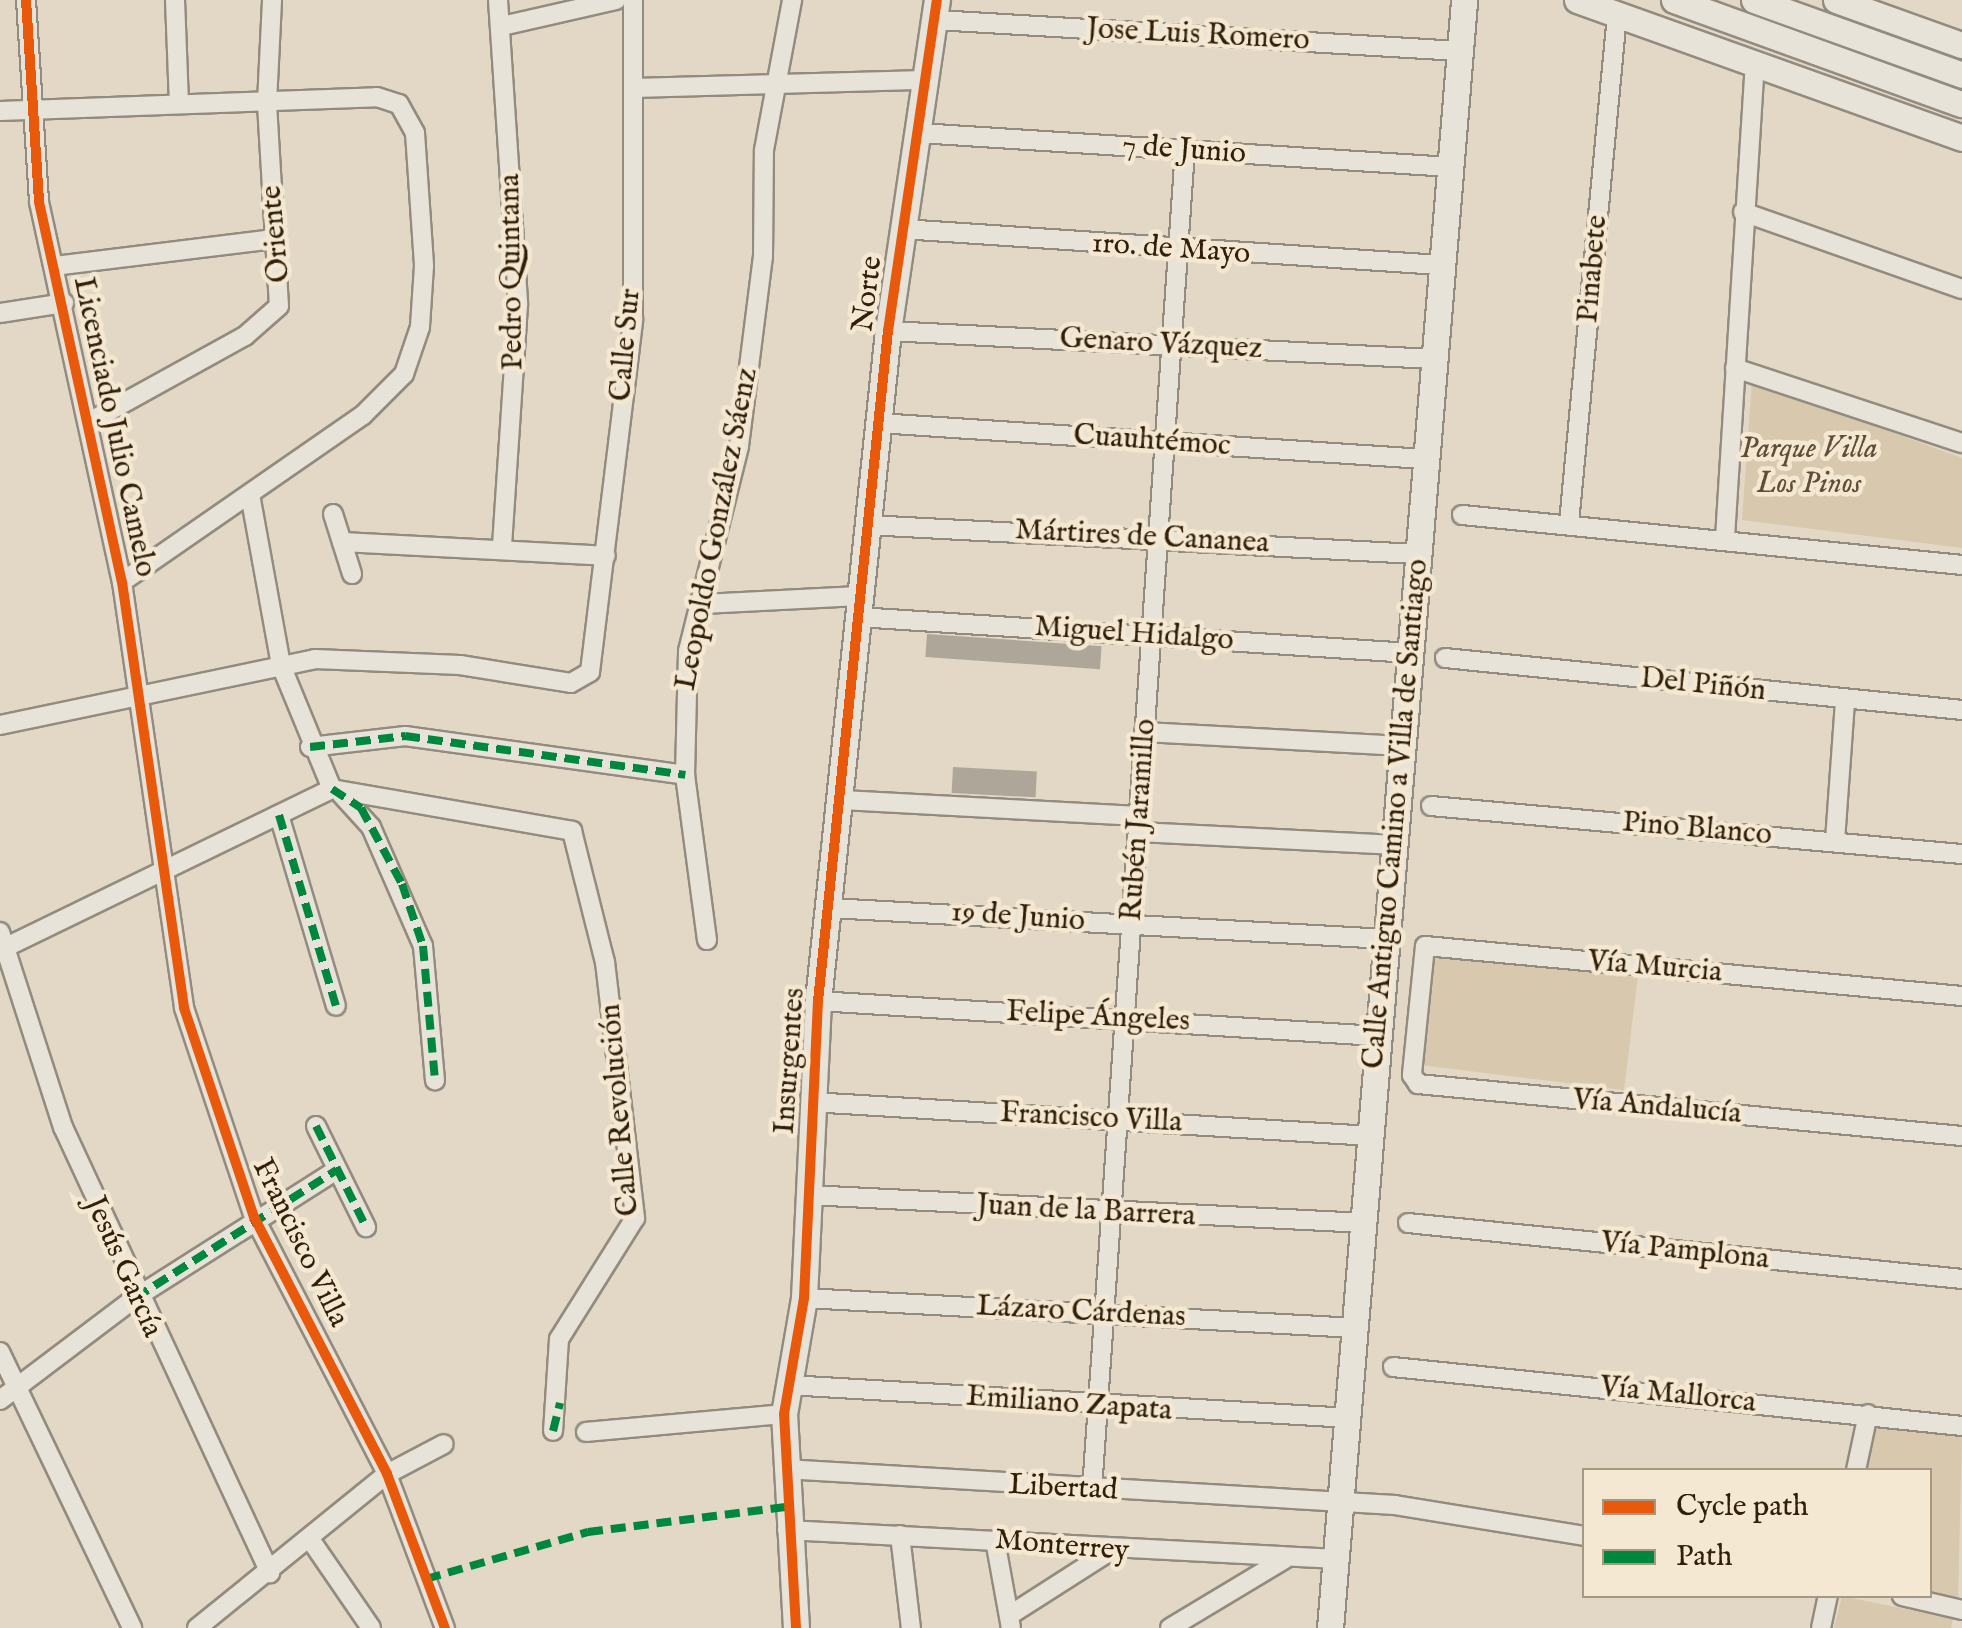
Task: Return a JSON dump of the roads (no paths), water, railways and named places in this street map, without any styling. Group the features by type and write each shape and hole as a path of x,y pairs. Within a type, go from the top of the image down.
{"street":[{"name":"Licenciado Julio Camelo","path":"26,0 32,110 54,266 91,421 122,582 165,863"},
{"path":"175,0 179,104"},
{"name":"Pedro Quintana","path":"498,0 518,305 502,544"},
{"path":"502,26 616,0"},
{"name":"Calle Sur","path":"281,664 370,658 578,681 597,655 633,320 633,0"},
{"name":"Leopoldo González Sáenz","path":"707,940 685,776 688,651 740,446 774,79 792,0"},
{"name":"Calle Antiguo Camino a Villa de Santiago","path":"1330,1628 1464,0"},
{"path":"1577,0 1962,138"},
{"path":"1674,0 1962,104"},
{"path":"1754,0 1962,75"},
{"path":"1836,0 1962,45"},
{"name":"Oriente","path":"91,421 274,314 281,298 273,238 267,103 275,2"},
{"name":"Jose Luis Romero","path":"937,10 1460,51"},
{"name":"Norte","path":"859,607 888,331 937,10"},
{"path":"1621,17 1721,16"},
{"name":"Pinabete","path":"1570,523 1621,17"},
{"path":"1725,538 1755,66"},
{"path":"634,88 774,79 925,80"},
{"path":"0,111 392,100 412,125 423,180 416,352 376,404 122,582"},
{"name":"7 de Junio","path":"919,133 1450,167"},
{"name":"Rubén Jaramillo","path":"1092,1490 1116,1213 1125,1018 1160,538 1176,250 1186,151"},
{"path":"1743,212 1962,289"},
{"name":"1ro. de Mayo","path":"902,229 1176,250 1440,264"},
{"path":"54,266 273,238"},
{"path":"0,313 64,304"},
{"name":"Genaro Vázquez","path":"888,331 1434,359"},
{"path":"1735,368 1962,442"},
{"name":"Cuauhtémoc","path":"878,423 1425,458"},
{"path":"250,495 281,664 310,747 332,790 361,808 402,884 423,946 435,1080"},
{"path":"332,514 352,574"},
{"path":"1462,515 1962,564"},
{"name":"Mártires de Cananea","path":"867,526 1417,554"},
{"path":"342,542 502,544 606,556"},
{"name":"Miguel Hidalgo","path":"702,604 859,607 1151,635 1410,653"},
{"name":"Insurgentes","path":"796,1628 787,1530 784,1414 804,1298 818,1001 842,800 859,607"},
{"name":"Del Piñón","path":"1445,658 1962,710"},
{"path":"0,725 281,664"},
{"path":"1835,841 1845,700"},
{"path":"1144,732 1402,746"},
{"path":"310,747 406,736 685,776"},
{"path":"1,943 165,863 332,790"},
{"name":"Calle Revolución","path":"332,790 572,831 605,962 635,1218 559,1339 560,1403 553,1432"},
{"path":"842,800 1393,845"},
{"name":"Pino Blanco","path":"1432,806 1962,854"},
{"path":"279,815 336,1006"},
{"name":"Francisco Villa","path":"165,863 184,1008 254,1217 387,1474 446,1628"},
{"name":"19 de Junio","path":"830,908 1386,939"},
{"name":"Jesús García","path":"1,943 135,1298 270,1574"},
{"name":"Vía Murcia","path":"1413,1021 1420,953 1430,946 1962,996"},
{"name":"Felipe Ángeles","path":"818,1001 1378,1036"},
{"name":"Vía Andalucía","path":"1413,1021 1418,1084 1962,1136"},
{"name":"Francisco Villa","path":"811,1102 1371,1136"},
{"path":"316,1126 366,1227"},
{"path":"0,1400 135,1298 254,1217 337,1170"},
{"name":"Juan de la Barrera","path":"808,1194 1364,1223"},
{"name":"Vía Pamplona","path":"1408,1223 1962,1278"},
{"name":"Lázaro Cárdenas","path":"804,1298 1357,1328"},
{"path":"0,1352 132,1628"},
{"name":"Vía Mallorca","path":"1393,1366 1962,1426"},
{"name":"Emiliano Zapata","path":"788,1385 1100,1408 1350,1418"},
{"path":"586,1432 784,1414"},
{"path":"1856,1468 1868,1414"},
{"path":"197,1628 312,1542 387,1474 444,1444"},
{"name":"Libertad","path":"784,1470 1342,1502 1582,1536"},
{"name":"Monterrey","path":"787,1530 995,1540 1110,1551 1337,1559"},
{"path":"900,1535 910,1628"},
{"path":"995,1540 1010,1621 1110,1551"},
{"path":"312,1542 370,1628"},
{"path":"1170,1628 1285,1559"},
{"path":"1820,1628 1828,1598"},
{"path":"1911,1598 1962,1610"}],"park label":[{"name":"Parque Villa Los Pinos","path":"1809,466"}]}
